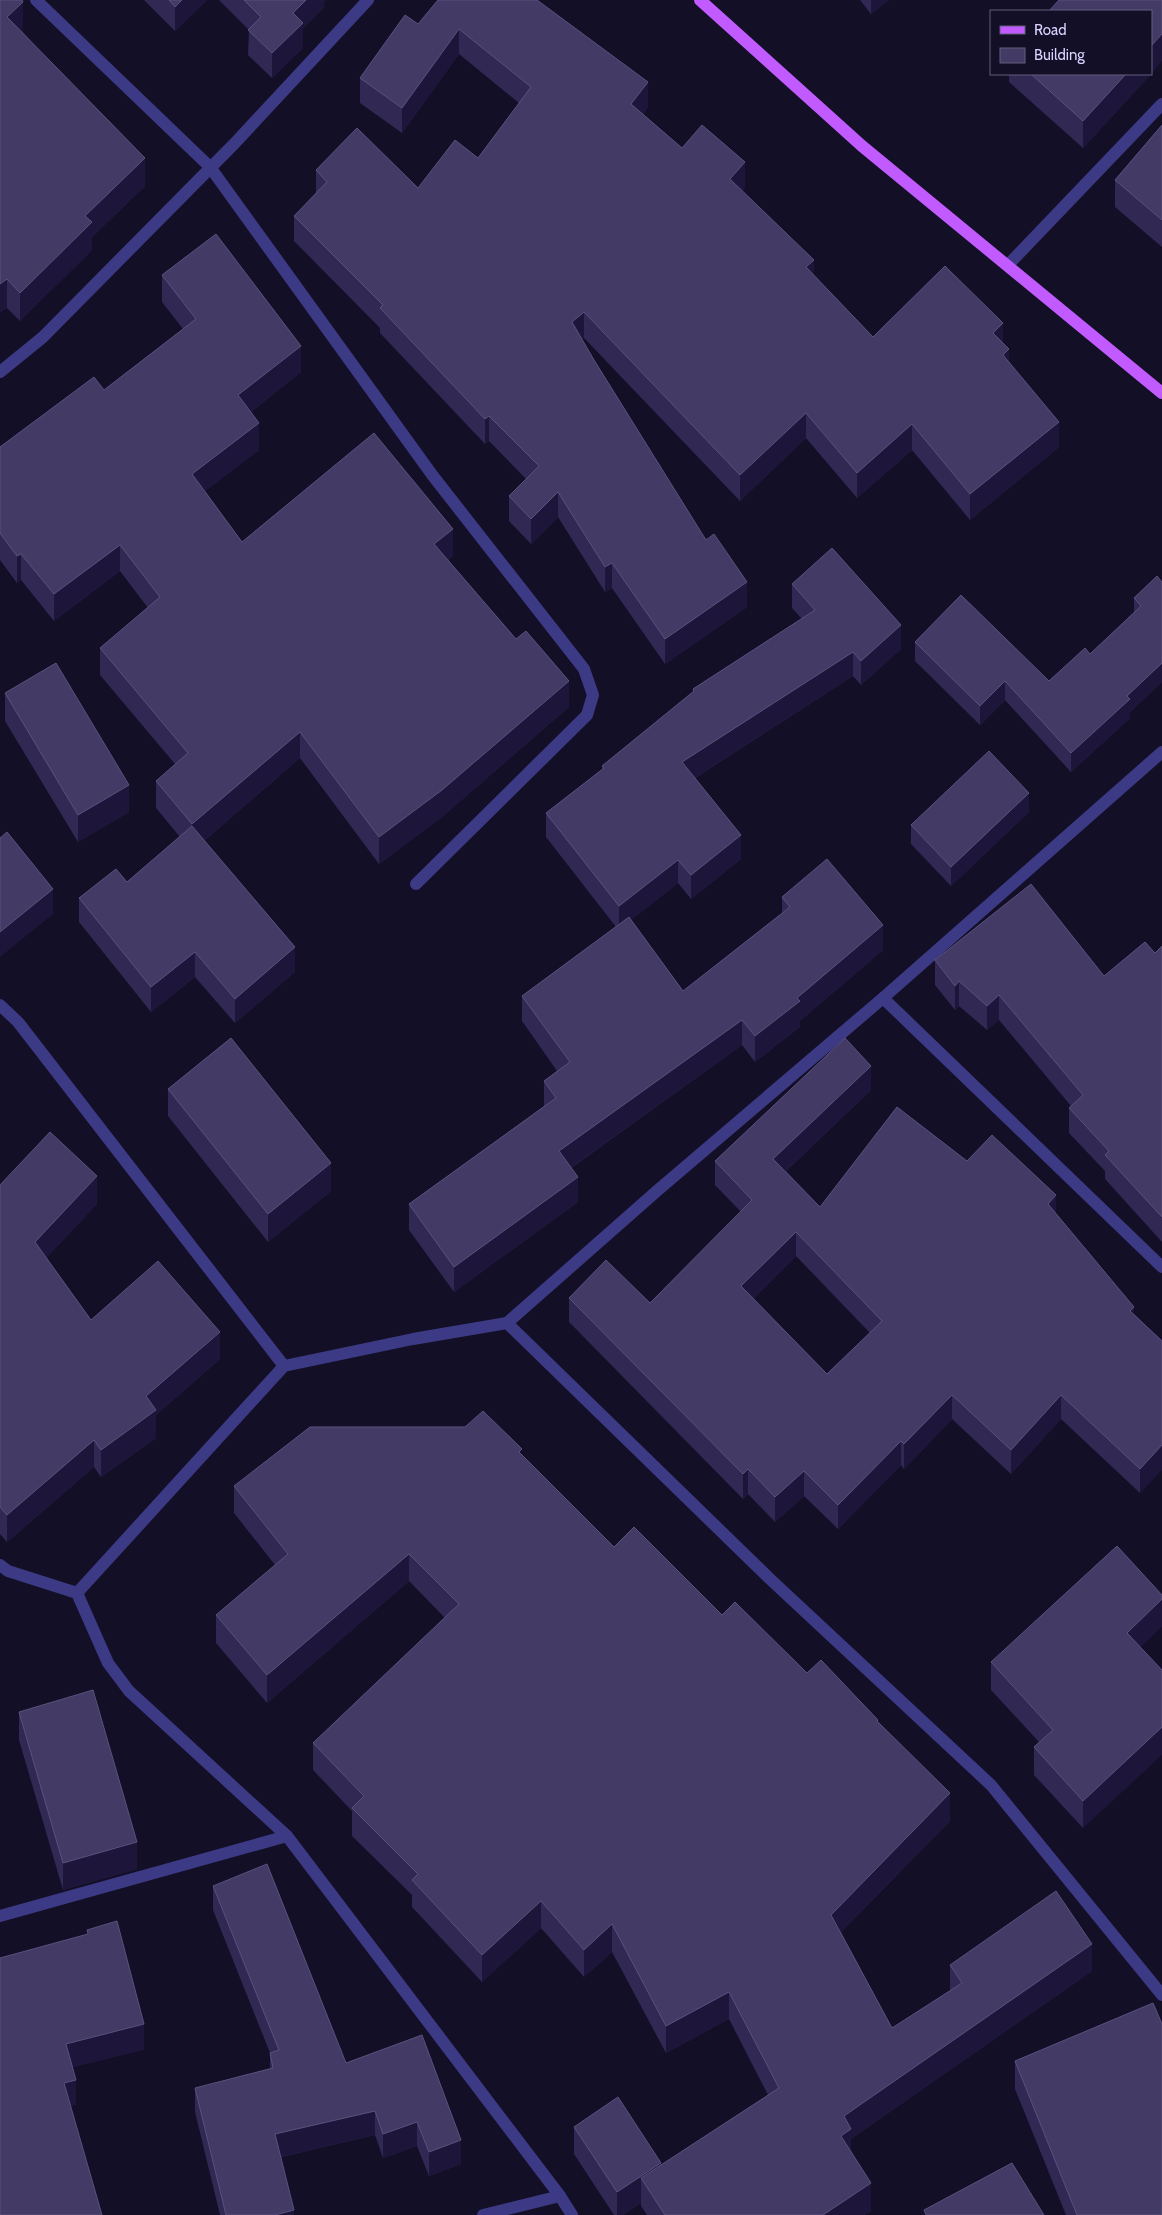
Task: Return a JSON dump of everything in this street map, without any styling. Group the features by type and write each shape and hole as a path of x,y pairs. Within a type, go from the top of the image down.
{"main road":[{"path":"700,0 862,146 1162,393"}],"street":[{"path":"36,0 210,167 433,476 584,669 593,694 587,715 416,884"},
{"path":"0,372 43,338 210,167 368,0"},
{"path":"1008,265 1162,104"},
{"path":"76,1593 284,1366 413,1339 507,1323 658,1190 883,998 1162,752"},
{"path":"883,998 1162,1267"},
{"path":"0,1005 24,1030 284,1366"},
{"path":"507,1323 770,1579 991,1785 1162,1995"},
{"path":"0,1565 8,1571 76,1593 108,1663 129,1691 287,1836 560,2196 572,2215"},
{"path":"0,1916 287,1836"},
{"path":"483,2215 560,2196"}],"building":[{"path":"0,0 22,0 23,2 7,17 145,158 85,216 92,222 20,293 7,279 0,284"},
{"path":"169,0 182,0 175,7"},
{"path":"244,0 306,0 293,13 303,23 272,53 248,30 261,17"},
{"path":"438,0 537,0 648,82 631,104 682,148 702,125 745,162 730,179 814,260 806,267 873,337 945,266 1003,323 993,333 1009,349 1003,355 1059,422 970,494 912,424 857,473 806,413 740,475 584,312 572,322 594,360 706,540 714,534 747,582 665,639 612,563 605,567 558,492 531,519 509,496 539,466 489,416 485,419 380,308 383,305 294,216 327,182 316,170 357,128 418,188 455,140 478,158 531,87 459,29 402,108 360,78 405,15 418,24"},
{"path":"1059,0 1162,0 1162,34 1152,45 1152,10 1050,10"},
{"path":"1032,75 1125,75 1083,121"},
{"path":"1162,125 1162,220 1115,180"},
{"path":"216,234 301,346 238,395 259,423 192,474 242,542 374,433 453,529 434,544 516,639 526,631 569,681 442,790 379,837 300,732 192,824 156,781 188,753 100,648 160,597 120,545 54,594 21,554 17,556 0,533 0,447 94,377 104,390 196,319 162,275"},
{"path":"832,548 901,625 861,661 853,652 682,762 741,835 691,875 678,860 619,906 546,813 604,768 602,766 694,691 693,689 815,610 792,584"},
{"path":"1157,576 1162,582 1162,663 1127,696 1130,699 1071,753 1005,681 980,706 915,642 961,595 1049,681 1085,648 1090,654 1141,606 1134,598"},
{"path":"56,663 129,785 78,815 5,693"},
{"path":"989,751 1029,793 951,867 911,825"},
{"path":"192,826 295,947 235,999 195,952 151,987 79,898 116,869 127,882"},
{"path":"7,832 53,889 0,932 0,838"},
{"path":"827,859 883,925 797,998 800,1001 755,1036 742,1020 559,1151 578,1177 454,1267 409,1204 556,1098 544,1081 570,1062 522,996 629,917 683,991 790,907 782,897"},
{"path":"1031,884 1104,976 1145,942 1155,953 1162,946 1162,1217 1105,1155 1109,1151 1069,1108 1083,1095 999,995 987,1006 959,981 955,986 935,960"},
{"path":"231,1038 331,1163 268,1214 168,1089"},
{"path":"845,1038 871,1066 773,1159 820,1207 897,1107 967,1161 992,1135 1056,1195 1048,1204 1134,1307 1130,1311 1162,1341 1162,1445 1140,1469 1061,1395 1011,1450 952,1395 904,1444 901,1441 838,1505 804,1471 775,1497 748,1469 743,1474 569,1298 606,1260 650,1303 752,1200 715,1161","holes":["796,1232 882,1321 827,1374 741,1286"]},
{"path":"50,1132 97,1176 35,1242 91,1320 158,1261 220,1332 146,1396 156,1410 101,1450 94,1440 7,1515 0,1507 0,1185"},
{"path":"483,1411 522,1449 519,1452 614,1547 634,1527 722,1615 735,1602 807,1673 821,1660 877,1721 950,1793 831,1915 892,2028 962,1983 950,1965 1056,1891 1092,1944 844,2116 851,2129 841,2136 871,2183 823,2215 665,2215 641,2178 779,2088 729,1992 666,2026 612,1924 584,1950 541,1901 482,1955 412,1880 418,1874 352,1808 364,1796 313,1743 459,1604 409,1554 267,1675 216,1615 288,1554 234,1486 310,1427 465,1427"},
{"path":"1117,1546 1162,1595 1162,1599 1127,1633 1162,1670 1162,1727 1083,1801 1034,1747 1053,1730 991,1662"},
{"path":"93,1690 137,1842 63,1863 19,1712"},
{"path":"267,1864 346,2063 422,2035 461,2140 429,2152 417,2122 383,2134 375,2111 275,2134 294,2210 275,2215 226,2215 195,2088 273,2068 270,2053 279,2050 213,1886"},
{"path":"117,1921 144,2024 66,2044 76,2080 64,2083 102,2215 0,2215 0,1958 88,1934 87,1930"},
{"path":"1153,2003 1162,2024 1162,2215 1077,2215 1015,2061"},
{"path":"618,2097 661,2163 617,2192 574,2127"},
{"path":"1012,2163 1044,2215 926,2215 924,2210"}]}
